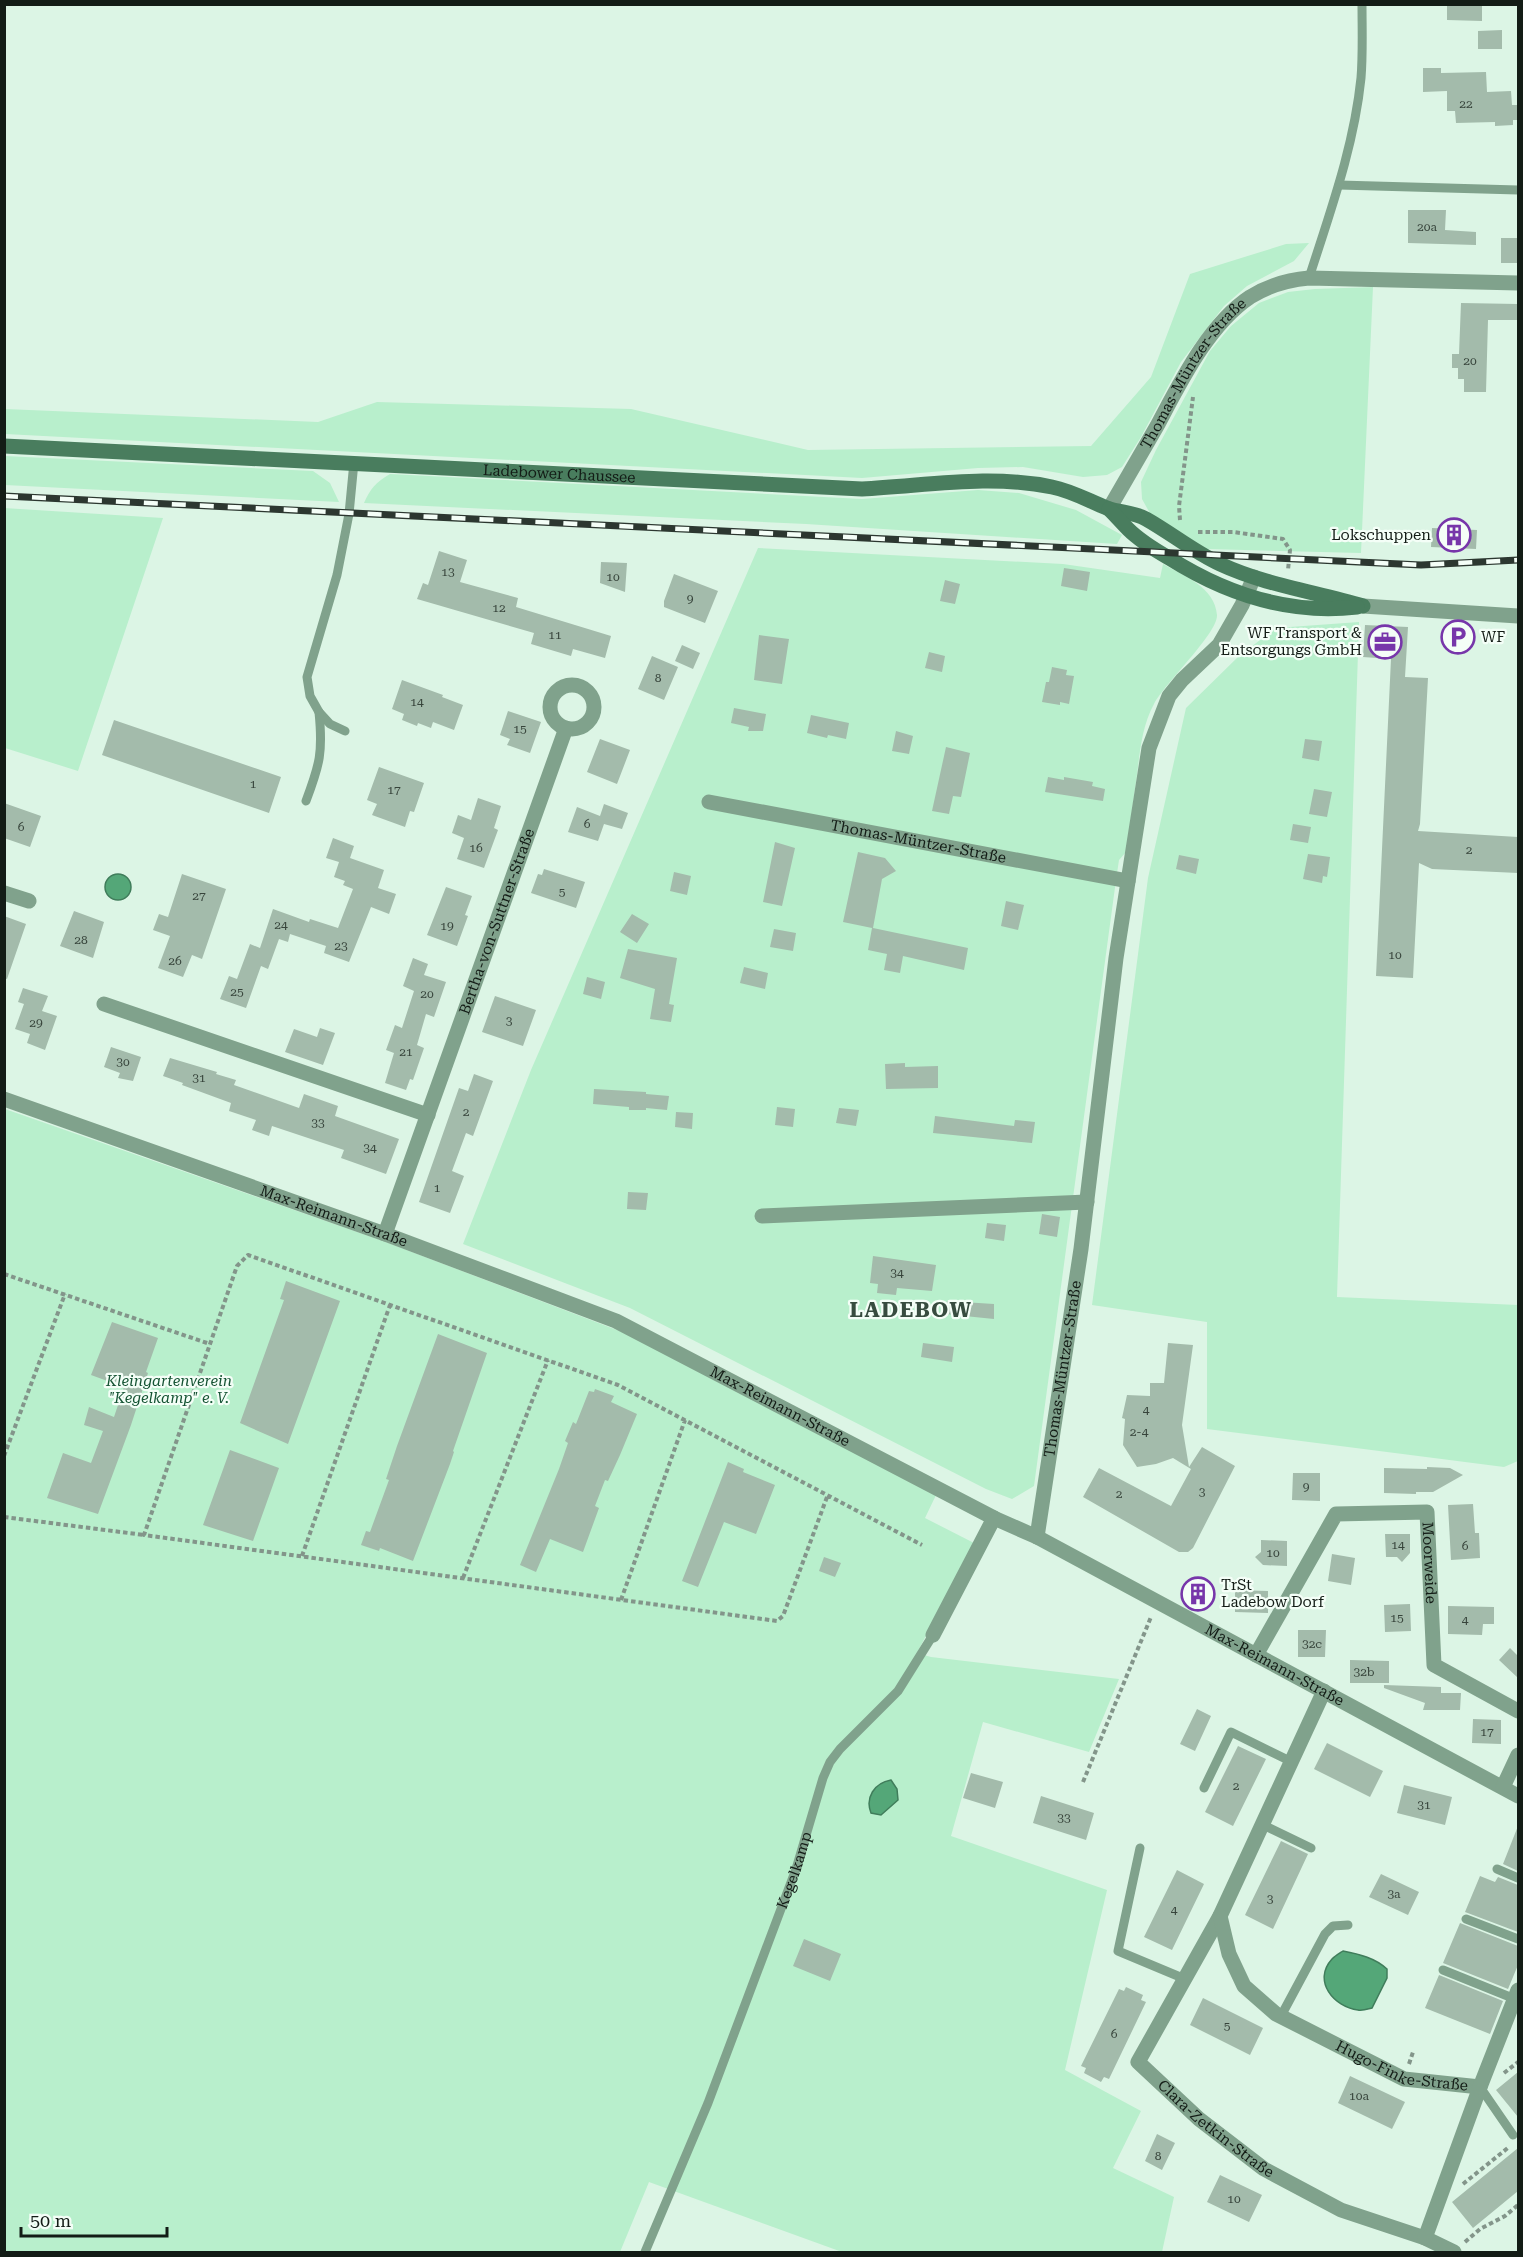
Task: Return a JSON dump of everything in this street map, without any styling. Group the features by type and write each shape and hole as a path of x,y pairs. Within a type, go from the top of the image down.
{"street":[{"name":"Thomas-Müntzer-Straße","path":"1109,509 1203,347 1226,318 1248,298 1269,286 1289,280 1310,278 1518,283"},
{"name":"Ladebower Chaussee","path":"4,446 862,489 978,480 1053,488 1109,509 1136,514 1218,563 1254,577 1363,606"},
{"name":"Ladebower Chaussee","path":"1109,509 1128,530 1160,553 1194,573 1246,596 1301,608 1332,610 1363,606"},
{"name":"Thomas-Müntzer-Straße","path":"1037,1537 1087,1203 1116,958 1149,748 1169,696 1182,680 1219,645 1254,577"},
{"path":"1363,606 1518,616"},
{"name":"Bertha-von-Suttner-Straße","path":"385,1234 566,728"},
{"name":"Thomas-Müntzer-Straße","path":"709,802 1128,881"},
{"path":"4,893 29,901"},
{"path":"104,1004 428,1115"},
{"name":"Max-Reimann-Straße","path":"4,1099 385,1234 616,1321 994,1518 1037,1537 1518,1796"},
{"path":"762,1216 1087,1203"},
{"name":"Moorweide","path":"1256,1655 1336,1514 1427,1512 1434,1665 1518,1711"},
{"name":"Kegelkamp","path":"933,1635 994,1518"},
{"name":"Clara-Zetkin-Straße","path":"1324,1691 1220,1916 1138,2062 1198,2119 1264,2169 1341,2210 1458,2248"},
{"path":"1503,1787 1518,1755"},
{"path":"1220,1916 1229,1954 1244,1986 1281,2016"},
{"name":"Hugo-Finke-Straße","path":"1425,2238 1480,2087 1517,1994"},
{"name":"Hugo-Finke-Straße","path":"1281,2016 1404,2079 1480,2087"}],"lane":[{"path":"1310,278 1339,185 1356,112 1361,76 1362,4"},
{"path":"1339,185 1518,190"},
{"path":"345,731 330,724 319,712 310,696 307,677 337,575 350,514 354,462"},
{"path":"306,801 319,766 322,743 319,712"},
{"name":"Kegelkamp","path":"645,2253 708,2103 796,1869 823,1778 830,1762 898,1691 933,1635"},
{"path":"1204,1788 1231,1732 1290,1761"},
{"path":"1261,1824 1311,1848"},
{"path":"1140,1848 1118,1951 1185,1979"},
{"path":"1497,1869 1518,1878"},
{"path":"1466,1918 1518,1939"},
{"path":"1281,2016 1325,1934 1333,1926 1348,1925"},
{"path":"1443,1970 1517,1994"},
{"path":"1480,2087 1515,2138"}],"path":[{"path":"1179,385 1193,396 1179,506 1179,518 1184,526"},
{"path":"1193,531 1233,532 1283,539 1290,550 1284,586"},
{"path":"144,1535 237,1266 248,1256 618,1385 922,1545"},
{"path":"4,1274 210,1344"},
{"path":"4,1456 65,1294"},
{"path":"302,1556 390,1305"},
{"path":"462,1578 548,1360"},
{"path":"621,1600 685,1420"},
{"path":"4,1517 777,1622 783,1616 827,1497"},
{"path":"1083,1782 1157,1602"},
{"path":"1443,2190 1453,2191 1515,2138"},
{"path":"1458,2248 1479,2229 1505,2216 1518,2205"}],"green space":[{"path":"1309,243 1294,261 1247,286 1224,306 1181,362 1141,437 1122,467 1107,475 1083,477 1023,467 978,468 862,478 5,434 5,409 318,422 377,402 631,409 808,450 1091,446 1151,377 1190,274 1286,244"},
{"path":"1373,287 1361,553 1207,549 1152,517 1142,499 1141,482 1210,351 1231,326 1259,303 1288,292"},
{"path":"5,456 313,471 330,483 339,502 5,485"},
{"path":"390,474 862,499 978,490 1019,493 1076,510 1122,535 1117,544 806,524 364,503 374,486"},
{"path":"4,508 163,518 78,771 5,748"},
{"path":"758,548 1063,564 1160,578 1163,564 1205,590 1215,605 1217,615 1209,634 1160,695 1150,712 1144,730 1126,852 1119,860 1116,880 1034,1486 1012,1499 986,1489 630,1308 463,1244 531,1070"},
{"path":"1359,622 1337,1297 1518,1305 1518,1461 1504,1467 1207,1429 1207,1322 1092,1305 1148,878 1186,708 1239,656 1276,628"},
{"name":"Kleingartenverein \"Kegelkamp\" e. V.","path":"5,1109 383,1241 638,1338 937,1493 925,1518 974,1543 917,1653 931,1657 1119,1679 1089,1752 983,1722 951,1836 1107,1890 1065,2070 1141,2111 1113,2168 1174,2197 1162,2252 842,2252 649,2182 620,2252 5,2252"}],"shaded area":[{"path":"118,874 127,878 131,887 127,896 118,900 109,896 105,887 109,878"},
{"path":"891,1780 897,1789 898,1800 881,1815 871,1813 869,1802 872,1792 880,1784"},
{"path":"1343,1951 1367,1957 1387,1969 1387,1978 1372,2008 1360,2010 1349,2008 1328,1992 1324,1976 1326,1967"}],"building":[{"path":"1447,4 1482,4 1482,21 1447,20"},
{"path":"1502,30 1502,49 1478,49 1478,31"},
{"path":"1423,68 1441,68 1441,73 1486,72 1487,92 1511,91 1512,105 1518,105 1518,120 1513,120 1513,125 1495,126 1495,122 1456,123 1455,111 1447,111 1447,91 1423,92"},
{"path":"1408,210 1446,210 1445,230 1476,232 1476,245 1408,243"},
{"path":"1501,238 1518,238 1518,263 1501,263"},
{"path":"1461,303 1518,304 1518,320 1488,320 1486,392 1464,392 1464,379 1458,379 1458,368 1452,368 1452,354 1459,354"},
{"name":"Lokschuppen","path":"1432,528 1477,530 1476,549 1431,547"},
{"path":"439,551 467,560 460,582 518,598 516,607 611,636 605,658 573,649 571,656 531,644 534,633 417,599 423,583 428,585"},
{"path":"601,562 627,563 625,592 600,583"},
{"path":"1064,568 1090,572 1087,591 1061,586"},
{"path":"674,574 718,591 705,623 664,607"},
{"path":"945,580 960,584 955,604 940,601"},
{"path":"1365,625 1408,627 1405,677 1428,678 1418,831 1518,837 1518,873 1432,869 1419,863 1413,978 1376,976 1391,659 1363,657"},
{"path":"759,635 789,639 782,684 754,680"},
{"path":"682,645 700,653 693,669 675,661"},
{"path":"929,652 945,656 942,672 925,668"},
{"path":"652,656 678,667 664,700 638,689"},
{"path":"1052,667 1067,670 1066,675 1074,676 1069,704 1042,702"},
{"path":"402,680 463,705 454,730 433,722 431,728 402,720 404,714 392,709"},
{"path":"734,708 766,714 763,731 748,731 749,727 731,723"},
{"path":"508,711 541,722 530,753 507,745 510,739 500,735"},
{"path":"811,715 849,723 846,739 828,735 827,738 807,733"},
{"path":"114,720 281,777 269,813 102,755"},
{"path":"896,731 913,736 909,754 892,751"},
{"path":"600,739 630,750 617,784 587,772"},
{"path":"1305,739 1322,741 1319,761 1302,758"},
{"path":"946,747 970,753 961,797 953,796 949,814 932,811"},
{"path":"379,767 424,783 414,812 410,811 405,827 372,815 377,804 367,800"},
{"path":"1048,777 1093,782 1092,786 1105,789 1103,801 1045,792"},
{"path":"1314,789 1332,792 1327,817 1309,814"},
{"path":"478,798 501,806 494,828 498,830 484,868 457,859 464,838 452,833 458,815 471,820"},
{"path":"4,803 41,816 30,847 4,838"},
{"path":"604,804 628,813 622,829 604,824 598,841 568,832 577,807 600,816"},
{"path":"1293,824 1311,827 1308,843 1290,840"},
{"path":"333,838 354,846 350,858 384,870 378,888 396,894 389,914 371,907 349,962 324,953 326,946 290,934 288,942 279,939 268,969 261,966 246,1008 220,999 229,976 237,979 250,944 260,948 273,909 309,922 310,919 338,928 353,889 343,885 345,881 334,877 339,862 326,858"},
{"path":"775,842 795,848 782,906 763,902"},
{"path":"858,852 885,858 896,871 882,879 873,928 968,948 964,970 903,956 900,973 884,970 887,954 868,950 872,928 843,922"},
{"path":"1308,854 1330,857 1327,877 1323,876 1322,883 1303,879"},
{"path":"1179,855 1199,859 1196,874 1176,869"},
{"path":"544,869 585,882 576,908 531,893 538,874 542,875"},
{"path":"674,872 691,876 687,895 670,891"},
{"path":"182,874 226,889 202,959 192,955 183,977 158,968 170,936 153,930 159,914 168,917"},
{"path":"446,887 472,896 465,915 468,916 457,946 427,935"},
{"path":"1006,901 1024,905 1018,930 1001,926"},
{"path":"74,911 104,922 93,958 60,946"},
{"path":"632,914 649,924 637,943 620,932"},
{"path":"4,916 26,924 7,979 4,978"},
{"path":"774,929 796,933 793,951 770,947"},
{"path":"628,949 677,958 669,1004 674,1005 671,1022 650,1019 655,989 620,978"},
{"path":"413,958 428,964 424,975 446,982 434,1017 426,1014 417,1045 424,1048 413,1080 410,1079 406,1090 385,1083 394,1053 386,1050 395,1025 402,1028 414,991 403,986"},
{"path":"744,967 768,973 765,989 740,983"},
{"path":"587,977 605,982 601,999 583,994"},
{"path":"23,988 48,996 42,1011 57,1016 45,1050 27,1043 30,1034 15,1029 24,1004 18,1002"},
{"path":"495,996 536,1010 523,1046 482,1032"},
{"path":"320,1028 335,1033 323,1065 285,1052 294,1029 317,1037"},
{"path":"111,1047 141,1057 133,1081 118,1078 120,1073 104,1067"},
{"path":"170,1058 217,1072 216,1074 236,1080 234,1085 299,1108 304,1094 338,1106 335,1116 399,1139 386,1174 341,1158 344,1150 272,1126 269,1136 252,1130 256,1120 229,1111 231,1103 163,1076"},
{"path":"905,1063 905,1067 938,1066 938,1088 886,1089 885,1064"},
{"path":"474,1074 493,1081 473,1136 466,1133 452,1171 464,1176 450,1213 419,1202 459,1088 468,1091"},
{"path":"594,1089 646,1092 646,1094 669,1096 667,1110 646,1108 646,1110 629,1110 629,1107 593,1104"},
{"path":"777,1107 795,1109 793,1127 775,1125"},
{"path":"839,1108 859,1110 856,1126 836,1123"},
{"path":"676,1112 693,1113 692,1129 675,1127"},
{"path":"935,1116 1014,1126 1015,1120 1035,1122 1032,1143 933,1133"},
{"path":"628,1192 648,1193 646,1210 627,1209"},
{"path":"1042,1214 1060,1217 1057,1237 1039,1234"},
{"path":"987,1223 1006,1225 1004,1241 985,1238"},
{"path":"873,1256 936,1265 932,1291 897,1288 896,1295 877,1293 878,1284 870,1283"},
{"path":"286,1281 340,1301 288,1444 240,1423 284,1300 280,1299"},
{"path":"947,1301 994,1304 994,1319 945,1314"},
{"path":"112,1322 158,1338 131,1425 98,1514 47,1498 63,1453 91,1463 103,1431 84,1425 89,1407 114,1417 124,1387 91,1375"},
{"path":"438,1334 487,1353 450,1464 413,1561 380,1548 379,1551 361,1545 366,1531 370,1532 389,1480 386,1479 397,1446"},
{"path":"923,1343 954,1347 952,1362 921,1357"},
{"path":"1168,1343 1193,1345 1182,1425 1189,1467 1202,1447 1235,1466 1193,1548 1188,1552 1179,1552 1083,1497 1099,1468 1171,1506 1191,1469 1173,1458 1137,1467 1123,1445 1125,1419 1122,1418 1127,1395 1150,1396 1150,1383 1164,1383"},
{"path":"595,1389 614,1396 611,1402 637,1414 608,1481 605,1480 595,1506 599,1508 583,1552 550,1539 536,1572 520,1565 559,1469 568,1443 565,1441 573,1422 576,1424 589,1391 594,1392"},
{"path":"230,1450 279,1468 253,1541 203,1525"},
{"path":"728,1462 744,1469 743,1472 775,1485 756,1534 724,1522 698,1587 682,1581"},
{"path":"1427,1467 1450,1468 1463,1475 1433,1492 1384,1493 1384,1468 1427,1469"},
{"path":"1293,1473 1320,1473 1320,1501 1292,1500"},
{"path":"1473,1504 1475,1533 1479,1533 1480,1558 1451,1560 1448,1505"},
{"path":"1385,1534 1410,1534 1410,1553 1402,1562 1397,1557 1386,1557"},
{"path":"1261,1540 1287,1541 1287,1566 1263,1565 1255,1557 1261,1552"},
{"path":"1332,1554 1355,1558 1351,1585 1328,1581"},
{"path":"824,1557 841,1563 835,1577 819,1571"},
{"path":"1235,1590 1268,1591 1268,1613 1235,1612"},
{"path":"1410,1604 1411,1631 1385,1632 1384,1605"},
{"path":"1448,1606 1494,1607 1494,1624 1483,1624 1482,1635 1448,1634"},
{"path":"1298,1630 1326,1630 1325,1657 1298,1657"},
{"path":"1510,1648 1518,1656 1518,1678 1499,1660"},
{"path":"1350,1660 1389,1661 1389,1683 1350,1683"},
{"path":"1384,1685 1441,1687 1441,1693 1461,1693 1460,1710 1423,1710 1425,1703 1384,1688"},
{"path":"1197,1709 1211,1716 1195,1751 1180,1744"},
{"path":"1473,1719 1501,1720 1501,1744 1472,1743"},
{"path":"1327,1743 1383,1771 1370,1797 1314,1769"},
{"path":"1238,1746 1266,1759 1233,1826 1205,1812"},
{"path":"971,1773 1003,1782 995,1808 963,1798"},
{"path":"1404,1785 1452,1797 1445,1825 1397,1813"},
{"path":"1041,1796 1094,1813 1086,1840 1033,1823"},
{"path":"1518,1826 1518,1871 1503,1864"},
{"path":"1281,1841 1308,1854 1273,1929 1245,1915"},
{"path":"1177,1870 1204,1884 1172,1950 1144,1937"},
{"path":"1381,1874 1419,1892 1408,1915 1369,1897"},
{"path":"1480,1876 1495,1882 1498,1877 1518,1885 1518,1932 1465,1912"},
{"path":"1460,1923 1518,1946 1518,1965 1508,1989 1443,1963"},
{"path":"804,1939 841,1954 830,1981 793,1966"},
{"path":"1439,1975 1503,2001 1490,2034 1425,2008"},
{"path":"1126,1987 1143,1995 1141,2000 1146,2002 1109,2079 1104,2077 1101,2082 1084,2073 1086,2068 1081,2066 1119,1989 1124,1991"},
{"path":"1203,1998 1263,2028 1250,2055 1190,2025"},
{"path":"1518,2072 1518,2117 1496,2090"},
{"path":"1350,2076 1405,2102 1392,2129 1338,2103"},
{"path":"1157,2134 1175,2143 1162,2170 1145,2161"},
{"path":"1518,2148 1518,2191 1473,2228 1452,2202"},
{"path":"1220,2175 1262,2195 1249,2222 1207,2202"}],"railway":[{"path":"4,496 1421,565 1518,560"}],"place":[{"name":"Lokschuppen","path":"1454,535"},
{"name":"WF","path":"1458,637"},
{"name":"WF Transport & Entsorgungs GmbH","path":"1385,642"},
{"name":"TrSt Ladebow Dorf","path":"1198,1594"}],"district":[{"name":"LADEBOW","path":"911,1310"}]}
